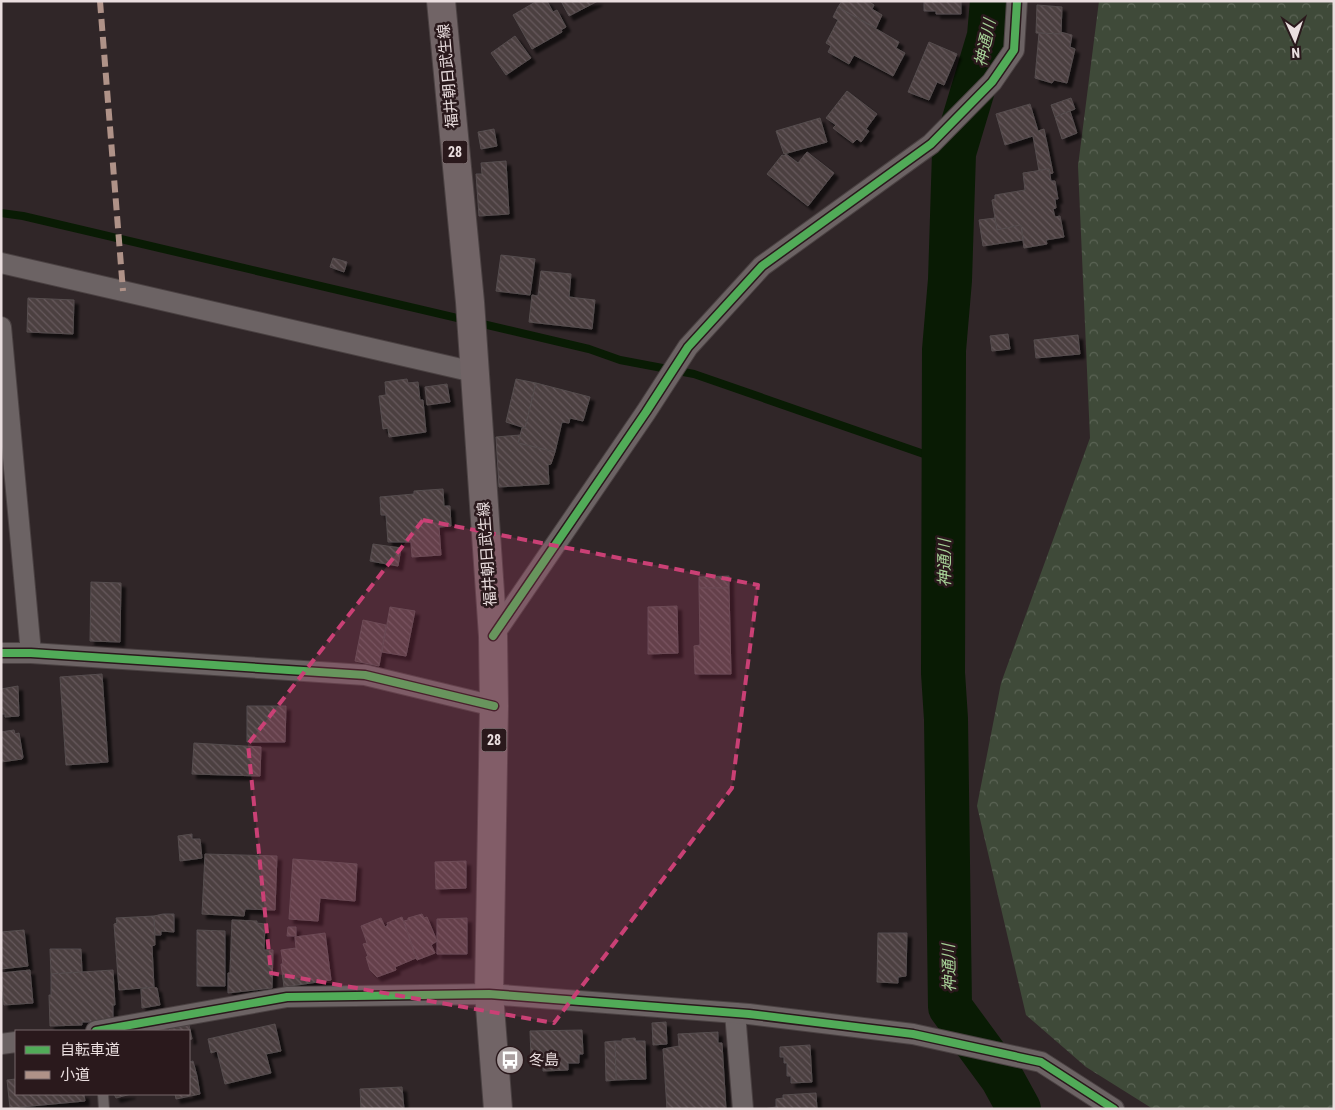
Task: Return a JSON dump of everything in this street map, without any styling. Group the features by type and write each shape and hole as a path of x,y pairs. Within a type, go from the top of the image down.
{"main road":[{"name":"福井朝日武生線","path":"441,1 470,302 493,636 494,706 489,994 498,1109"}],"street":[{"path":"493,636 646,412 688,347 762,266 931,144 992,82 1014,50 1017,1"},
{"path":"1,263 474,365"},
{"path":"1,327 31,653"},
{"path":"1,653 31,653 365,675 494,706"},
{"path":"105,1030 286,997 489,994 735,1013 913,1034 1041,1062 1114,1109"},
{"path":"735,1013 743,1109"},
{"path":"1,1044 15,1042"}],"lane":[{"path":"103,1095 104,1109"}],"highlighted area":[{"path":"423,520 758,585 732,788 554,1023 271,973 248,744"}],"green space":[{"path":"1099,1 1334,1 1334,1109 1153,1109 1086,1067 1026,1015 977,806 1001,683 1090,438 1078,166"}],"building":[{"path":"537,1 547,1 553,12 557,10 566,27 561,30 562,32 532,49 513,15"},
{"path":"561,1 598,1 569,16"},
{"path":"842,1 868,1 874,5 872,9 882,15 876,28 838,7"},
{"path":"924,1 961,1 961,14 936,14 936,11 924,11"},
{"path":"1037,5 1062,7 1061,34 1036,33"},
{"path":"838,7 899,42 896,48 905,53 893,76 854,55 849,64 828,52 831,46 826,43 838,20 833,17"},
{"path":"1060,32 1072,35 1070,47 1075,49 1067,83 1054,80 1052,83 1035,78 1039,33 1061,34"},
{"path":"515,36 531,58 506,75 491,53"},
{"path":"929,42 957,54 944,85 937,82 929,100 908,92"},
{"path":"847,91 877,114 866,129 869,131 861,142 857,139 853,143 833,128 836,125 826,118"},
{"path":"1071,98 1075,109 1055,117 1051,105"},
{"path":"1030,104 1038,131 1044,129 1053,173 1050,174 1049,169 1039,171 1033,136 1005,145 996,114"},
{"path":"1070,111 1077,133 1062,139 1055,117"},
{"path":"820,118 827,142 784,154 776,131"},
{"path":"494,129 497,146 481,149 478,132"},
{"path":"807,152 834,173 808,206 767,174 782,155 786,154 798,163"},
{"path":"506,161 509,214 479,216 476,174 482,174 481,163"},
{"path":"1049,169 1051,181 1055,181 1058,199 1055,199 1056,208 1053,209 1055,217 1060,216 1064,237 1046,240 1047,244 1024,248 1021,225 997,230 992,200 995,199 995,195 1025,190 1023,173"},
{"path":"995,218 997,230 1021,225 1023,240 983,246 979,220"},
{"path":"501,255 535,259 530,295 496,291"},
{"path":"333,258 347,262 344,272 330,267"},
{"path":"541,271 571,274 569,297 595,300 592,329 529,322 532,295 538,296"},
{"path":"28,298 74,300 73,334 27,332"},
{"path":"1008,334 1010,349 992,351 990,336"},
{"path":"1078,335 1080,354 1036,358 1034,340"},
{"path":"407,379 408,383 418,382 420,400 423,400 426,432 389,437 388,428 383,429 379,396 386,395 385,382"},
{"path":"516,379 536,383 525,428 506,422"},
{"path":"536,383 590,397 583,421 570,418 569,423 562,422 555,452 518,443 522,428 525,428"},
{"path":"447,384 450,402 427,405 425,387"},
{"path":"520,435 518,443 555,452 551,464 548,465 549,484 499,487 496,437"},
{"path":"443,489 444,506 450,506 451,526 439,527 441,555 412,557 411,542 388,542 386,515 381,515 380,497 414,494 414,491"},
{"path":"373,544 401,548 398,566 370,561"},
{"path":"729,576 729,588 699,588 699,577"},
{"path":"91,582 121,583 120,642 90,641"},
{"path":"699,588 729,588 731,674 695,674 694,646 700,645"},
{"path":"677,606 678,653 648,654 648,607"},
{"path":"390,607 415,611 406,656 382,652"},
{"path":"363,620 386,625 379,666 355,661"},
{"path":"102,674 108,762 66,765 60,677"},
{"path":"18,686 19,716 5,717 5,714 1,714 1,689"},
{"path":"247,706 286,706 285,742 247,742"},
{"path":"14,730 15,734 19,733 23,757 22,759 1,762 1,732"},
{"path":"194,743 261,747 260,776 192,774"},
{"path":"192,834 192,839 200,839 202,858 180,861 178,836"},
{"path":"205,854 277,856 275,910 245,909 244,916 202,914"},
{"path":"293,859 357,864 355,901 320,898 318,921 289,919"},
{"path":"466,861 466,888 436,889 435,862"},
{"path":"174,914 174,932 161,931 161,935 155,935 154,916"},
{"path":"422,914 424,918 427,917 437,941 431,945 435,953 417,960 404,921"},
{"path":"154,916 155,945 152,946 154,987 119,990 114,924 117,923 116,918"},
{"path":"402,917 416,958 395,967 396,970 377,977 370,970 366,957 368,956 363,944 367,943 361,926 381,918 385,927 388,925 387,923"},
{"path":"467,918 467,954 437,954 437,919"},
{"path":"232,920 257,921 257,923 265,924 264,950 273,950 272,988 228,993"},
{"path":"288,927 296,927 296,936 287,936"},
{"path":"24,930 28,966 1,969 1,932"},
{"path":"197,930 225,931 225,986 197,986"},
{"path":"325,933 331,980 284,987 281,950 296,948 295,937"},
{"path":"878,933 907,933 906,976 898,977 898,983 877,982"},
{"path":"50,949 81,949 82,972 51,974"},
{"path":"30,970 33,1003 4,1005 1,973"},
{"path":"113,970 115,1005 113,1005 113,1019 100,1022 82,1022 82,1025 50,1026 49,995 51,995 51,974"},
{"path":"157,988 160,1005 142,1008 141,989"},
{"path":"666,1022 667,1044 653,1045 652,1023"},
{"path":"275,1024 281,1051 266,1054 271,1073 225,1084 217,1051 211,1053 208,1039"},
{"path":"189,1025 192,1039 190,1040 190,1030 169,1029"},
{"path":"582,1030 583,1054 579,1054 579,1063 568,1063 568,1070 543,1071 543,1058 531,1058 530,1031"},
{"path":"718,1032 718,1043 722,1043 726,1109 667,1109 663,1049 679,1046 678,1034"},
{"path":"635,1038 636,1041 645,1041 646,1079 616,1080 615,1041"},
{"path":"615,1041 616,1080 606,1081 605,1042"},
{"path":"810,1045 812,1082 791,1083 791,1076 787,1076 787,1063 784,1063 784,1057 780,1057 780,1047"},
{"path":"193,1061 197,1076 190,1078 190,1062"},
{"path":"197,1076 200,1094 176,1099 175,1095 190,1095 190,1078"},
{"path":"15,1079 15,1095 84,1095 85,1101 10,1108 7,1080"},
{"path":"402,1087 404,1109 361,1109 360,1089"},
{"path":"816,1093 817,1109 763,1109 776,1107 776,1099 783,1098 783,1095"},
{"path":"114,1095 127,1095 116,1098"}],"waterway":[{"name":"神通川","path":"992,1 989,36 954,153 950,280 944,350 943,673 946,719 950,1007 1002,1078 1019,1109"},
{"path":"1,213 23,216 589,349 620,360 694,374 944,461"}],"marked path":[{"path":"100,1 123,291"}],"cycle path":[{"path":"493,636 646,412 688,347 762,266 931,144 992,82 1014,50 1017,1"},
{"path":"1,653 31,653 365,675 494,706"},
{"path":"102,1030 287,997 489,994 749,1014 913,1034 1041,1062 1114,1109"}],"place":[{"name":"冬島","path":"510,1060"}]}
